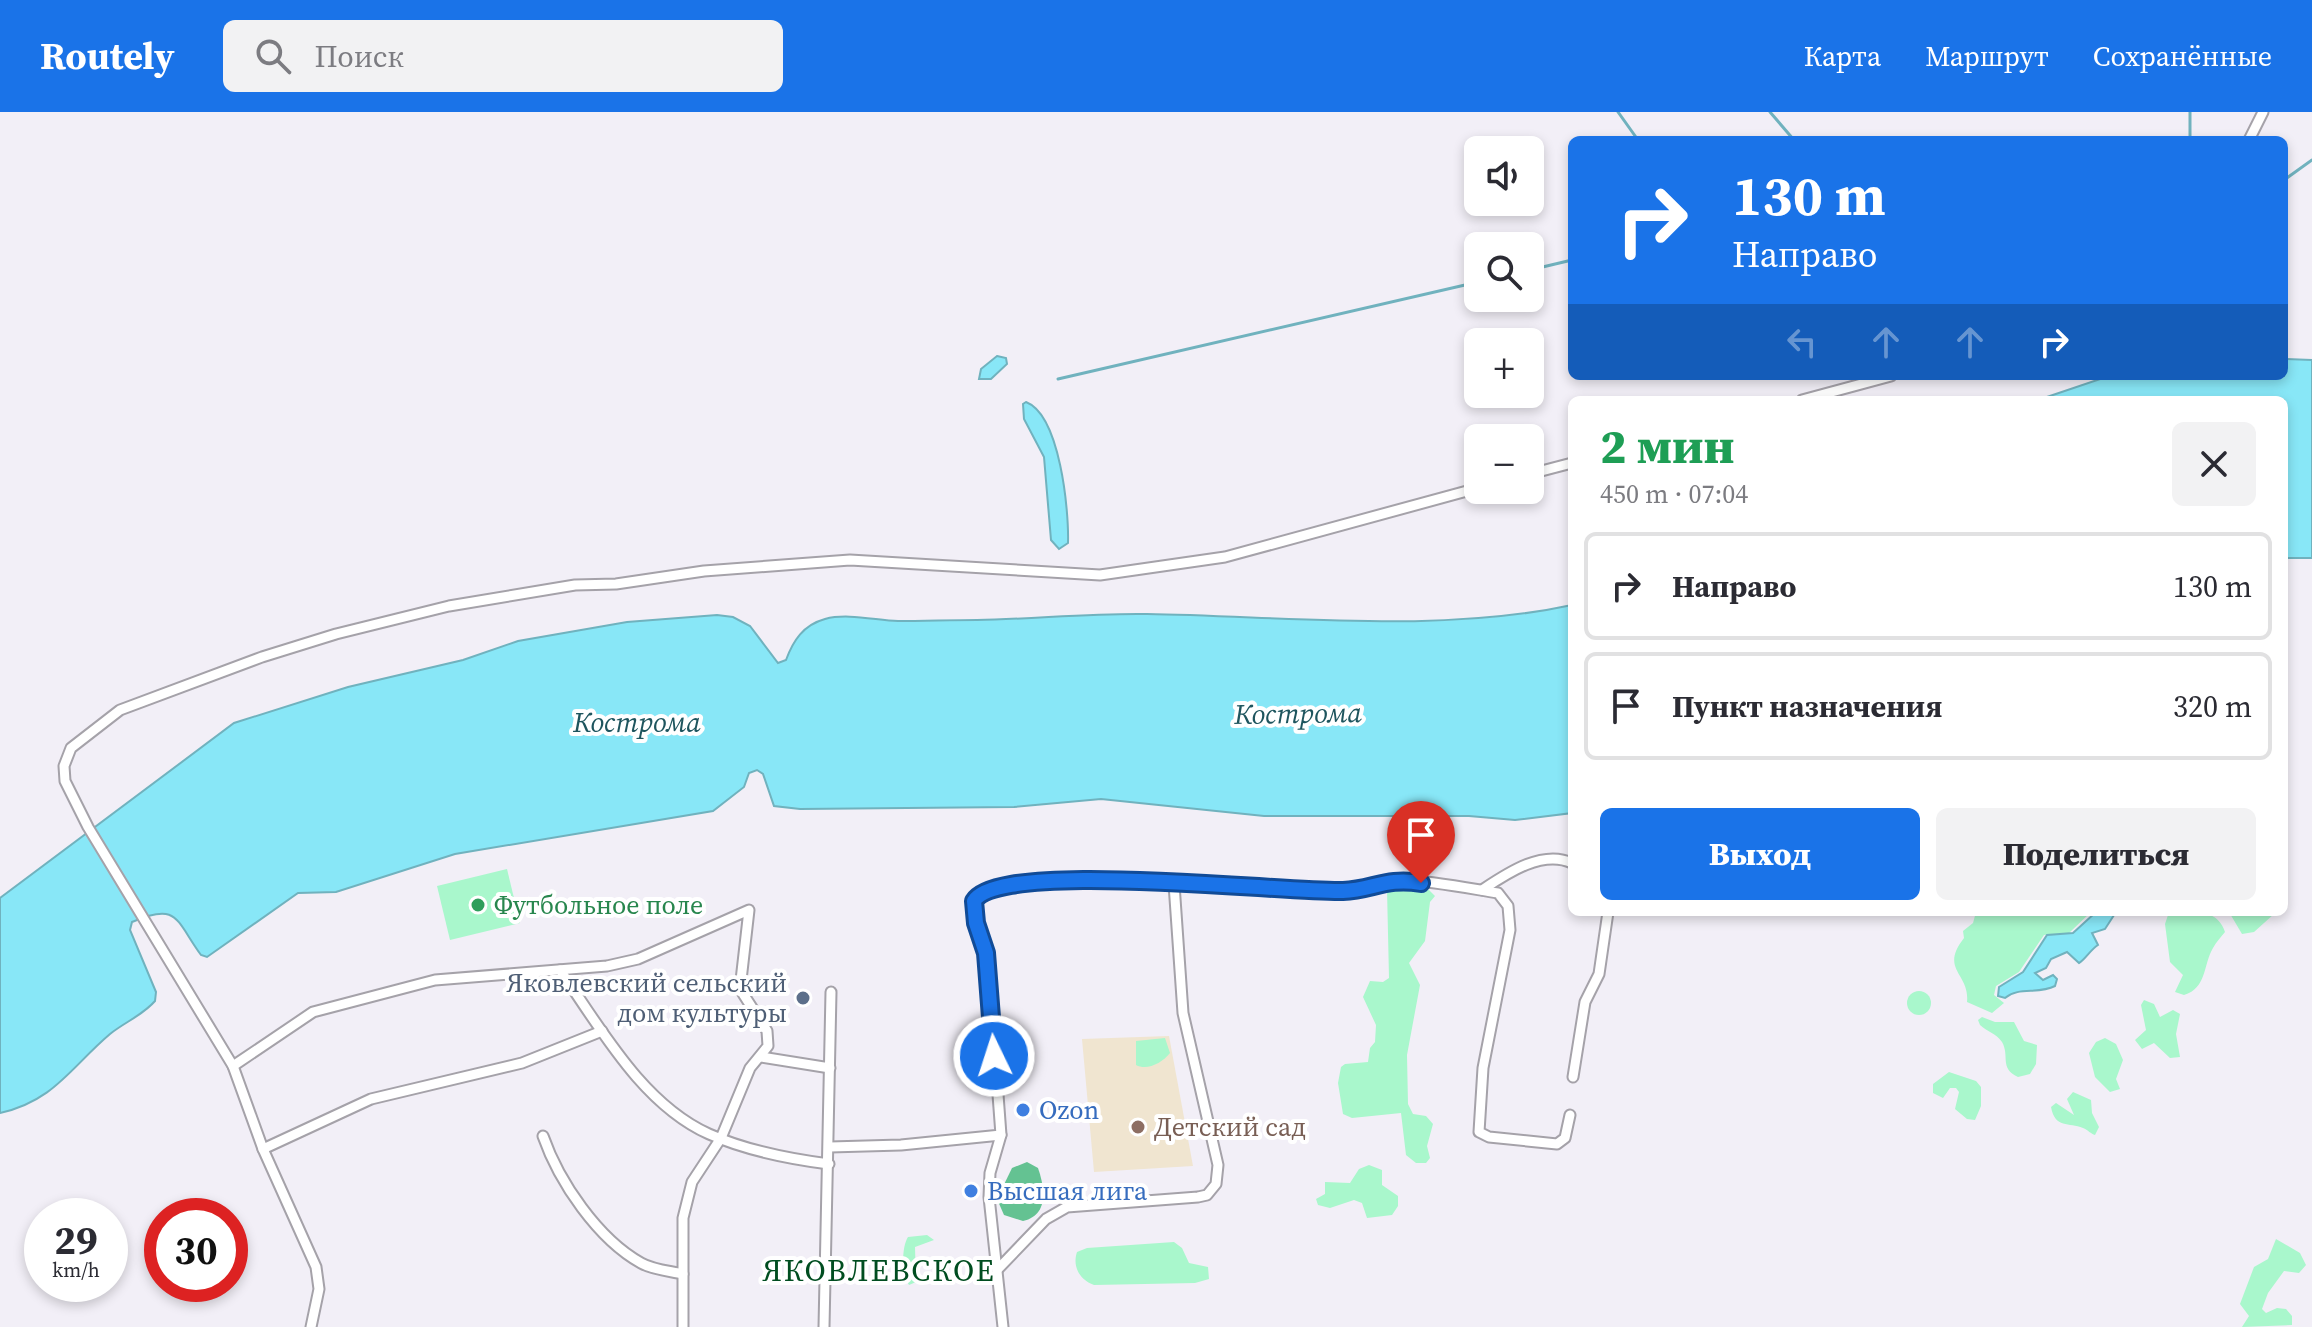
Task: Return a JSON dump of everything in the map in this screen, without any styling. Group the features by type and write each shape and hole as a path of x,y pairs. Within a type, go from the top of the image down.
{"street":[{"path":"2251,136 2263,112"},
{"path":"1817,396 1876,380"},
{"path":"1544,470 1568,464"},
{"path":"311,1327 319,1289 316,1267 263,1149 233,1066 88,827 65,781 64,766 71,748 120,710 262,657 449,606 575,585 616,584 704,571 850,560 1100,575 1225,557 1464,492"},
{"path":"1482,890 1528,864 1562,859 1568,861"},
{"path":"1003,1327 989,1197 990,1173 1001,1135 989,973 976,923 974,901 977,896 1002,886 1074,880 1235,884 1346,891 1400,879 1482,890 1504,897 1510,930 1483,1068 1479,1132 1489,1137 1515,1141 1557,1144 1565,1138 1570,1115"},
{"path":"997,1270 1046,1219 1067,1207 1198,1197 1207,1195 1216,1184 1218,1165 1183,1013 1174,884"},
{"path":"233,1066 313,1012 435,980 560,970 638,959 749,910 740,989 767,1031 768,1046 750,1068 731,1107 721,1138 692,1182 683,1218 683,1327"},
{"path":"1573,1077 1585,1002 1599,974 1607,916"},
{"path":"560,970 602,1031 656,1095 707,1133 768,1152 829,1164"},
{"path":"824,1327 831,992"},
{"path":"263,1149 371,1099 522,1063 602,1031"},
{"path":"761,1057 830,1068"},
{"path":"830,1147 901,1145 1001,1135"},
{"path":"543,1136 567,1185 605,1232 644,1265 683,1274"}],"shaded area":[{"name":"Детский сад","path":"1169,1036 1193,1166 1094,1172 1082,1039"}],"green space":[{"name":"Футбольное поле","path":"507,869 520,923 450,940 437,886"},
{"path":"1393,884 1428,889 1435,896 1430,902 1425,941 1409,963 1420,985 1407,1055 1408,1104 1413,1114 1426,1116 1433,1124 1427,1146 1430,1158 1426,1163 1416,1163 1406,1155 1401,1113 1352,1118 1343,1114 1338,1083 1341,1067 1368,1062 1370,1048 1375,1042 1376,1025 1363,997 1370,981 1383,982 1389,978 1387,889"},
{"path":"1975,916 2087,916 2069,933 2044,935 2019,972 1996,986 1994,995 2004,1003 1992,1013 1967,1002 1967,992 1955,965 1954,957 1964,938 1963,931 1973,923"},
{"path":"2168,916 2211,916 2225,932 2213,948 2201,982 2184,995 2175,992 2183,975 2170,962 2165,924"},
{"path":"2231,916 2272,916 2254,932 2242,934"},
{"path":"1914,991 1924,991 1931,998 1931,1008 1924,1015 1914,1015 1907,1008 1907,998"},
{"path":"2144,1000 2154,1004 2160,1017 2173,1010 2180,1014 2176,1034 2180,1057 2170,1058 2154,1043 2142,1049 2135,1040 2146,1030 2141,1005"},
{"path":"1982,1017 1995,1022 2014,1022 2024,1041 2037,1045 2036,1064 2030,1074 2018,1077 2009,1070 2002,1042 1980,1025 1978,1020"},
{"path":"1165,1038 1170,1053 1167,1057 1149,1066 1136,1065 1136,1041"},
{"path":"2105,1038 2116,1044 2123,1060 2116,1079 2120,1089 2110,1092 2095,1077 2089,1053 2096,1042"},
{"path":"1949,1072 1976,1081 1981,1087 1981,1106 1975,1120 1967,1119 1955,1109 1959,1092 1956,1088 1950,1088 1943,1098 1933,1093 1933,1084"},
{"path":"2073,1092 2091,1100 2092,1113 2099,1127 2095,1135 2083,1128 2059,1122 2053,1114 2051,1107 2056,1103 2074,1115 2067,1099"},
{"path":"1027,1162 1038,1168 1043,1200 1037,1213 1023,1221 1004,1215 997,1199 1012,1168"},
{"path":"1369,1165 1382,1170 1382,1185 1398,1196 1398,1206 1392,1215 1367,1218 1362,1203 1354,1200 1330,1208 1318,1205 1316,1199 1325,1194 1325,1182 1350,1183 1359,1169"},
{"path":"1134,1184 1144,1189 1144,1195 1102,1199 1095,1194 1107,1185"},
{"path":"927,1235 934,1240 915,1247 916,1282 909,1285 903,1254 906,1242 908,1237"},
{"path":"2276,1239 2300,1253 2306,1265 2299,1273 2284,1271 2268,1293 2262,1309 2266,1313 2277,1308 2286,1309 2292,1316 2292,1325 2242,1327 2249,1316 2240,1304 2254,1267 2268,1259"},
{"path":"1174,1242 1182,1248 1189,1263 1208,1267 1209,1279 1195,1283 1094,1285 1076,1268 1077,1252 1087,1248"}],"water":[{"path":"997,356 1006,358 1007,364 991,379 979,379 981,369"},
{"path":"2288,359 2312,360 2312,558 2288,558 2288,396 2050,396 2097,380 2288,380"},
{"path":"1026,402 1038,410 1047,425 1060,465 1067,509 1068,543 1059,549 1051,540 1044,457 1024,419 1023,404"},
{"name":"Кострома","path":"1568,606 1568,813 1515,820 1469,816 1264,816 1101,799 1014,807 800,809 774,806 763,774 757,770 749,773 744,787 713,811 455,854 336,892 298,893 207,957 201,955 180,923 167,914 147,916 132,922 130,930 156,992 155,1001 110,1034 48,1091 19,1108 0,1113 0,898 234,723 348,687 463,660 518,641 627,622 717,615 733,617 750,626 778,663 786,660 796,640 811,625 842,617 908,621 1147,614 1415,621 1521,614"},
{"path":"2092,916 2113,916 2105,929 2092,933 2098,945 2079,963 2067,952 2051,959 2046,968 2035,973 2043,980 2053,975 2057,979 2055,986 2016,992 2005,998 1998,996 1999,987 2023,972 2047,935 2073,933"}],"waterway":[{"path":"1618,112 1635,136"},
{"path":"1770,112 1791,136"},
{"path":"2190,112 2190,136"},
{"path":"2288,177 2312,160"},
{"path":"1544,267 1568,261"},
{"path":"1058,379 1464,285"}],"place":[{"name":"Футбольное поле","path":"478,905"},
{"name":"Яковлевский сельский дом культуры","path":"803,998"},
{"name":"Ozon","path":"1023,1110"},
{"name":"Детский сад","path":"1138,1127"},
{"name":"Высшая лига","path":"971,1191"}],"district":[{"name":"ЯКОВЛЕВСКОЕ","path":"879,1271"}],"route":[{"path":"994,1056 989,973 976,923 974,901 982,892 1002,886 1100,879 1346,891 1400,879 1421,883"}]}
